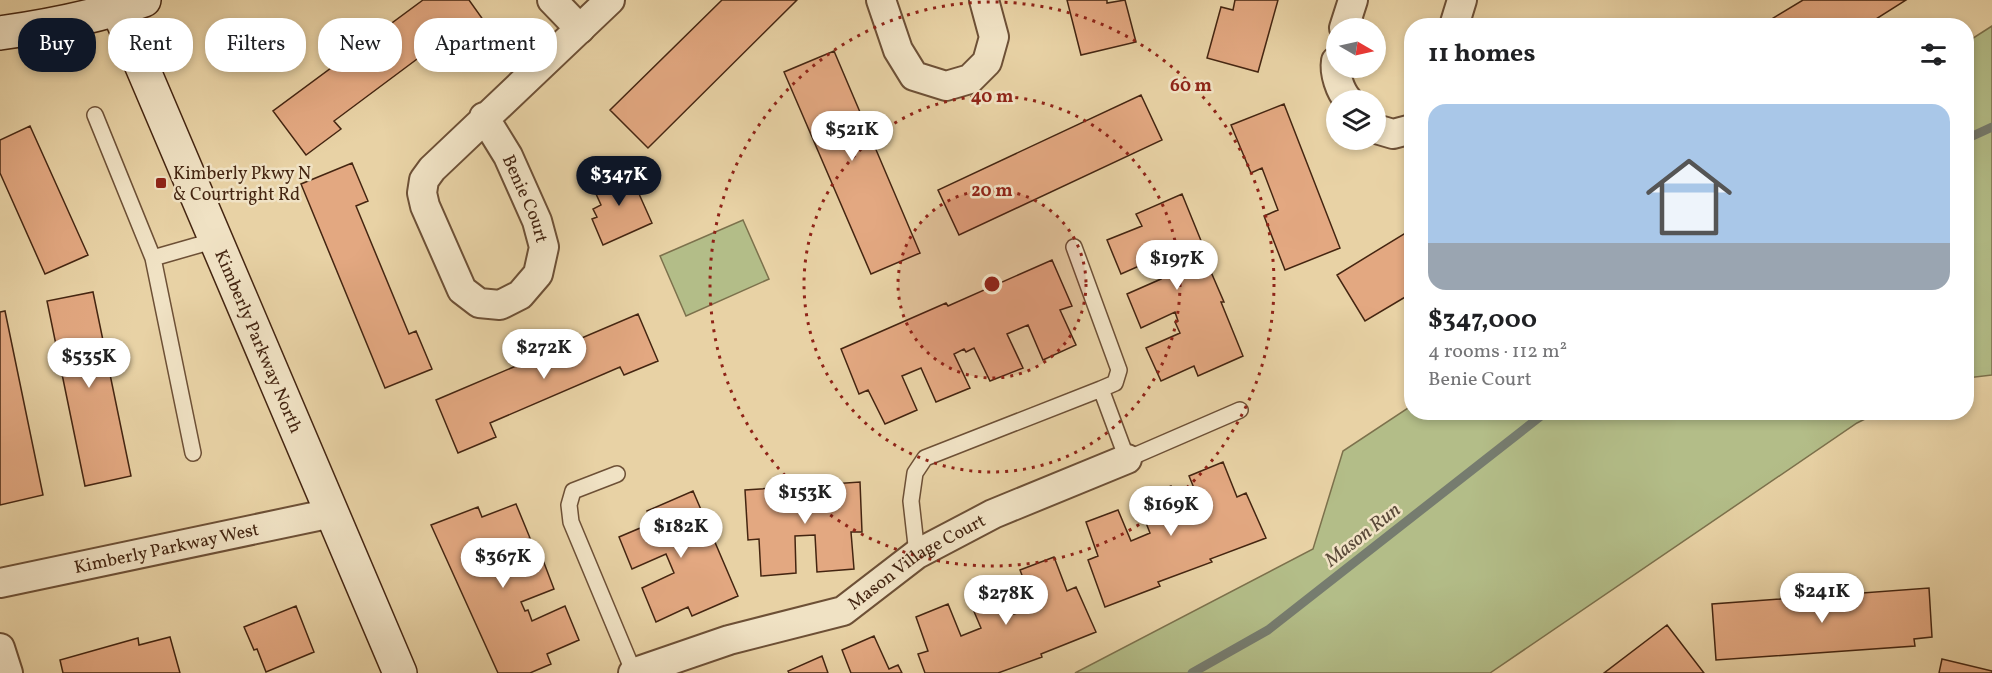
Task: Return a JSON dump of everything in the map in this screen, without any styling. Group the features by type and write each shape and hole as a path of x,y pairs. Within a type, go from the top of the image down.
{"street":[{"path":"552,0 580,29"},
{"name":"Benie Court","path":"484,117 508,156 537,221 544,247 538,274 520,295 501,304 479,303 462,290 425,206 422,193 424,180 484,117 610,0"},
{"path":"881,0 898,50 914,76 946,86 970,80 987,62 994,37 984,0"},
{"path":"1347,18 1353,0"},
{"path":"1456,18 1462,0"},
{"path":"0,33 60,24 126,3"},
{"name":"Kimberly Parkway North","path":"126,3 216,240 400,673"},
{"path":"1386,132 1393,134 1404,131"},
{"name":"Mason Village Court","path":"633,673 729,640 843,611 917,554 993,514 1127,459"},
{"name":"Kimberly Parkway West","path":"0,583 332,513"},
{"path":"0,648 8,673"}],"lane":[{"path":"95,115 153,258 193,453"},
{"path":"153,258 216,240"},
{"path":"917,554 911,501 915,473 925,458 1115,383 1119,370 1074,247"},
{"path":"1101,389 1127,459 1240,410"},
{"path":"617,474 573,492 568,505 571,522 633,673"}],"green space":[{"path":"1992,26 1992,375 1974,377 1974,38"},
{"path":"743,220 769,279 686,316 660,256"},
{"path":"1404,411 1404,420 1863,420 1490,673 1075,673 1313,549 1343,451"}],"building":[{"path":"423,0 469,0 482,18 414,18 414,61 402,70 402,18 399,18"},
{"path":"722,0 797,0 648,148 610,110"},
{"path":"1067,0 1107,0 1107,3 1125,0 1136,42 1081,55"},
{"path":"1235,0 1278,0 1258,72 1207,58 1221,7 1233,10"},
{"path":"1803,0 1906,0 1878,18 1773,18"},
{"path":"834,51 920,253 871,274 784,72"},
{"path":"326,72 400,72 334,121 341,129 306,155 273,111"},
{"path":"1141,95 1162,140 959,235 938,190"},
{"path":"1284,104 1340,248 1285,270 1264,216 1278,210 1262,168 1251,173 1231,125"},
{"path":"30,126 88,255 45,274 0,173 0,140"},
{"path":"352,163 368,201 356,206 409,334 416,331 432,369 385,388 301,184"},
{"path":"627,167 652,223 603,245 592,219 597,217 593,209 601,205 591,183"},
{"path":"1182,194 1243,356 1198,376 1194,366 1161,381 1146,348 1180,333 1175,322 1178,321 1175,312 1141,328 1127,294 1161,279 1156,268 1159,267 1155,259 1121,274 1107,240 1142,226 1136,214"},
{"path":"1404,234 1404,298 1365,321 1337,275"},
{"path":"1052,260 1072,306 1060,310 1076,345 1043,360 1028,325 1007,334 1023,368 990,381 974,348 966,352 964,349 954,354 970,388 936,402 921,368 902,376 917,410 885,424 868,390 859,394 841,349 946,303 948,306"},
{"path":"93,292 131,476 85,486 47,301"},
{"path":"5,311 43,495 0,505 0,312"},
{"path":"638,314 658,361 624,375 620,367 490,423 496,437 458,453 436,400"},
{"path":"1223,462 1237,497 1246,493 1266,538 1210,559 1212,562 1158,582 1160,586 1105,607 1088,560 1098,556 1086,522 1118,510 1131,541 1150,533 1137,500 1171,486 1184,520 1193,517 1192,514 1203,510 1189,476"},
{"path":"860,482 862,532 851,532 854,569 817,572 815,535 795,536 796,573 761,576 759,539 748,540 745,490"},
{"path":"693,491 738,596 692,616 688,607 656,622 642,588 674,573 666,554 632,569 619,537 652,523 647,511"},
{"path":"516,504 530,538 497,551 499,559 504,558 508,569 541,555 554,589 521,602 525,611 528,610 532,621 565,606 579,640 547,654 551,664 530,673 498,673 431,525 478,507 482,517"},
{"path":"1054,557 1067,591 1076,587 1096,632 1041,654 1042,657 998,673 925,673 918,654 928,651 916,617 948,604 961,636 981,628 967,595 1002,581 1014,614 1023,611 1022,608 1033,604 1020,570"},
{"path":"1929,588 1932,637 1914,639 1915,646 1716,660 1712,604"},
{"path":"296,606 314,652 266,672 257,649 254,650 244,627"},
{"path":"1667,625 1704,673 1604,673"},
{"path":"874,636 889,669 898,665 902,673 851,673 842,650"},
{"path":"170,637 180,673 63,673 60,660 138,638 139,645"},
{"path":"822,656 828,673 789,673 788,671"},
{"path":"1942,659 1992,671 1992,673 1939,673"}],"waterway":[{"name":"Mason Run","path":"1974,135 1992,127"},
{"name":"Mason Run","path":"1192,673 1268,630 1536,420"}],"place":[{"name":"Kimberly Pkwy N & Courtright Rd","path":"161,183"}]}
